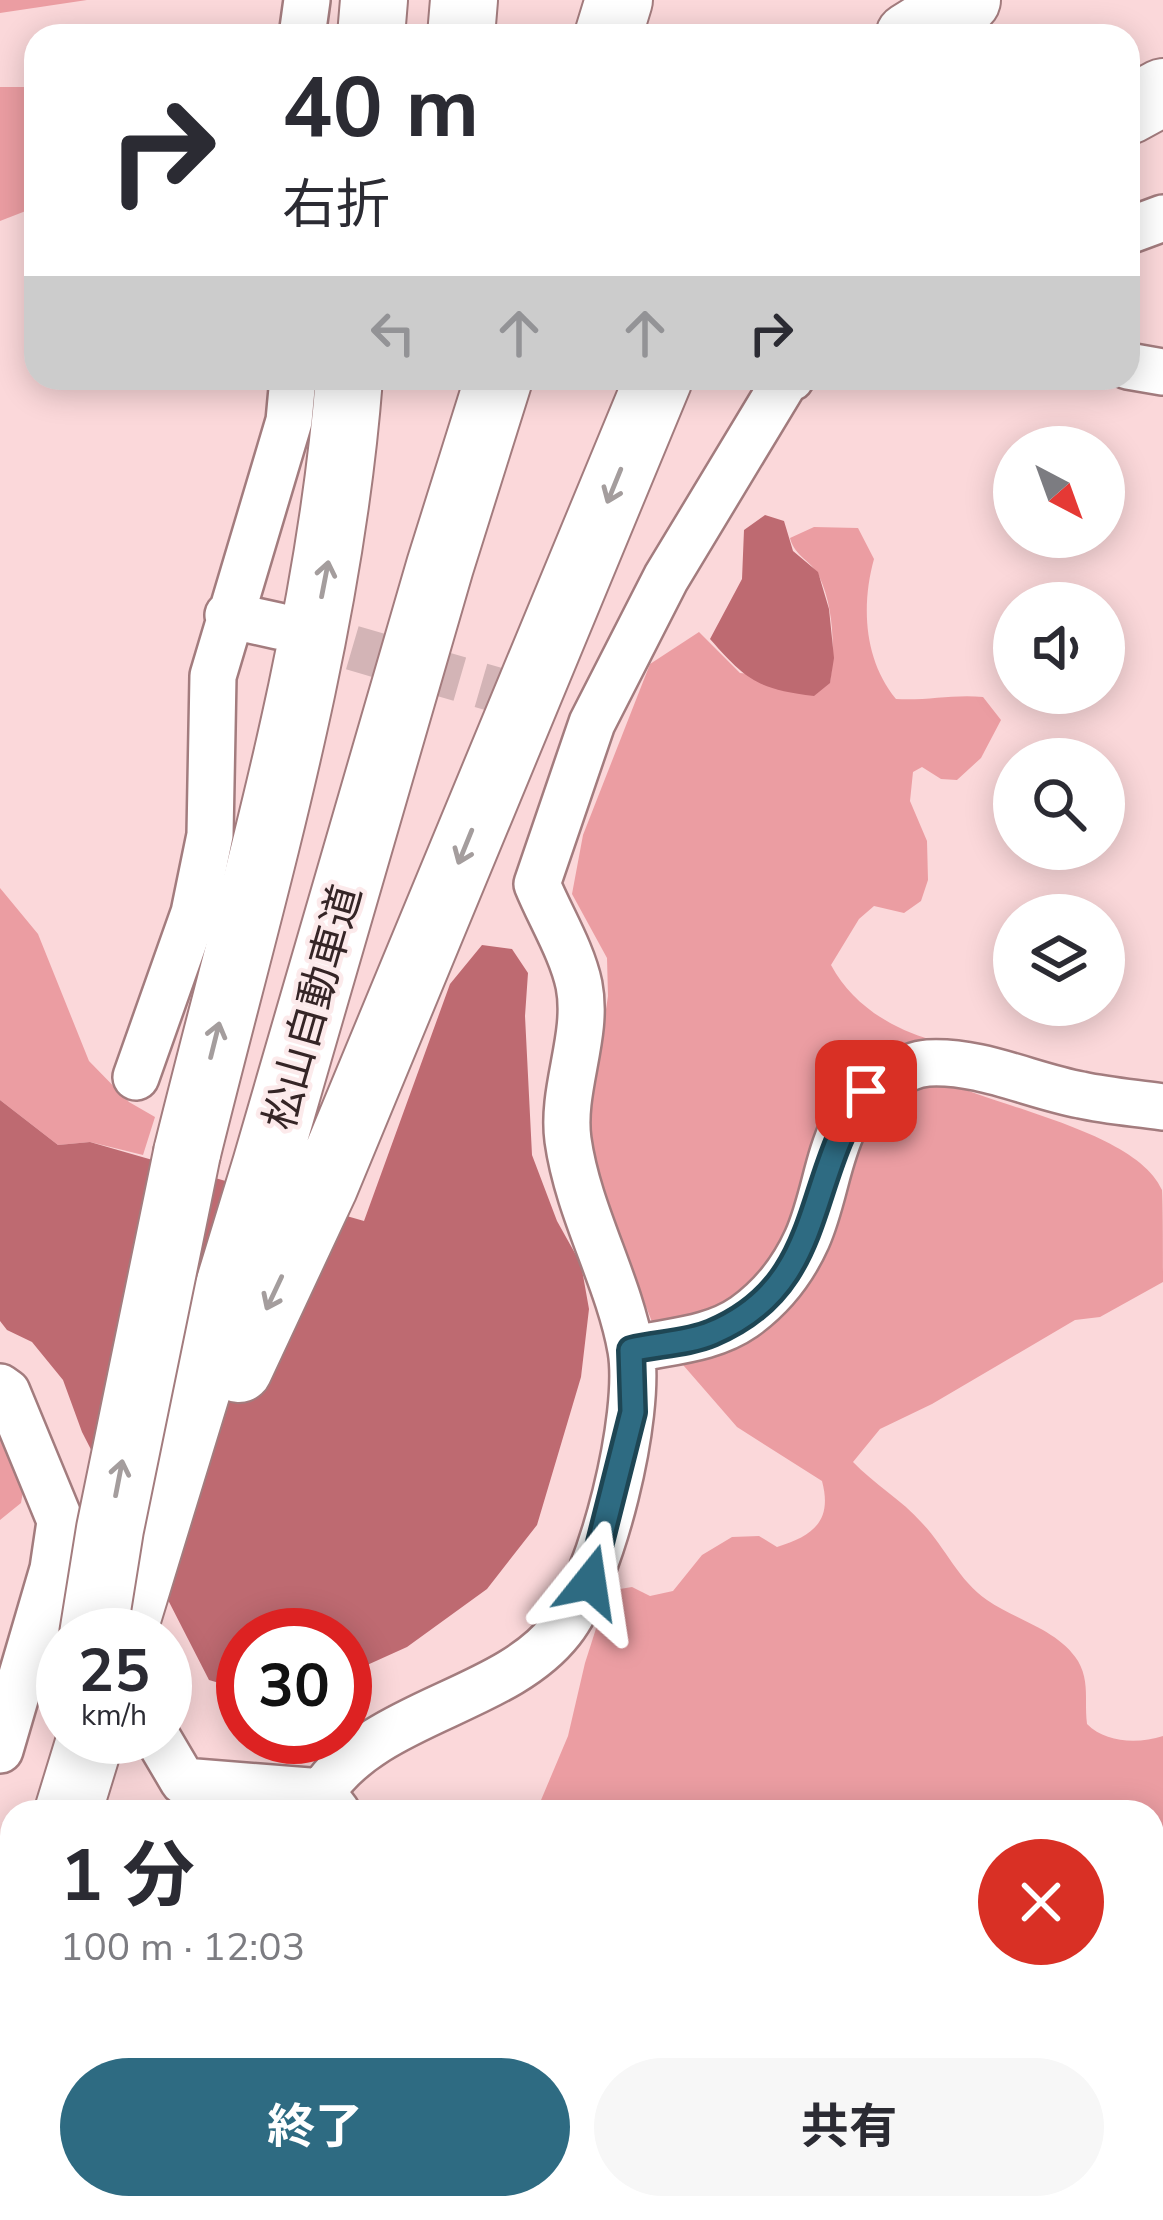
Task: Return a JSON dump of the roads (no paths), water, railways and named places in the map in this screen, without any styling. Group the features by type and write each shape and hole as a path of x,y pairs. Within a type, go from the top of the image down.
{"highway":[{"path":"929,24 968,0"},
{"path":"98,1608 136,1392 187,1153 329,562 348,390"},
{"name":"松山自動車道","path":"296,1176 440,566 495,390"},
{"path":"131,1607 296,1176 654,390"},
{"path":"68,1800 73,1764"},
{"path":"70,1800 82,1764"}],"street":[{"path":"136,1077 194,913 210,835 213,676 289,421 292,390"},
{"path":"330,1800 337,1770 359,1754 399,1728 531,1660 562,1629 590,1582 633,1412 631,1350 575,1177 567,1135 579,985 537,884 592,723 708,505 779,390"},
{"path":"228,615 278,626"},
{"path":"545,704 592,723"},
{"path":"631,1350 707,1336 742,1318 773,1293 809,1234 831,1152 847,1117 866,1091 899,1071 927,1063 971,1067 1080,1095 1163,1107"},
{"path":"0,1387 7,1392 96,1608"},
{"path":"0,1750 52,1569 60,1522"},
{"path":"173,1764 183,1781 316,1800"}],"tunnel":[{"path":"288,629 545,704"}]}
